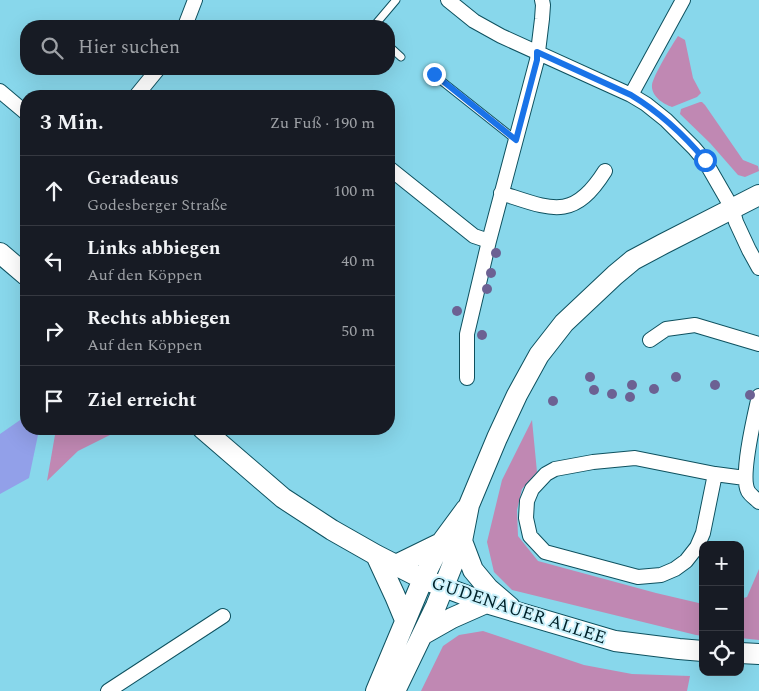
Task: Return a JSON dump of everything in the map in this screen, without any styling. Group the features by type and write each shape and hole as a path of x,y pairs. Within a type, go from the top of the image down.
{"main road":[{"path":"395,691 436,606 462,541 469,505 517,395 539,355 564,324 609,280 633,260 759,195"},
{"path":"0,252 20,270"},
{"name":"GUDENAUER ALLEE","path":"210,435 284,498 332,530 423,579 486,603 615,641 699,651"},
{"path":"376,691 423,579 441,543 469,505"},
{"path":"462,541 474,570 488,588 515,612"},
{"path":"396,566 441,543"},
{"path":"376,555 405,620"},
{"path":"422,636 452,618 486,603"},
{"path":"744,653 759,654"}],"street":[{"path":"187,20 195,0"},
{"path":"448,0 481,25 500,36 631,95 666,120 705,160 732,208 736,222 759,268"},
{"path":"467,378 467,334 501,193 537,60 542,19 542,0"},
{"path":"631,95 683,0"},
{"path":"141,90 153,75"},
{"path":"0,90 20,108"},
{"path":"501,193 550,208 564,207 574,204 587,194 606,171"},
{"path":"395,173 474,236 489,241"},
{"path":"650,340 666,329 696,325 759,344"},
{"path":"759,396 748,451 745,478 748,490 759,502"},
{"path":"715,474 702,534 697,547 686,561 661,576 638,578 545,552 530,536 526,518 527,501 532,489 546,474 555,469 593,462 634,458 745,478"},
{"path":"108,691 223,616"}],"lane":[{"path":"379,20 396,0"},
{"path":"395,52 401,57"},
{"path":"434,74 516,140"}],"shaded area":[{"path":"678,36 685,40 693,78 701,93 697,97 672,107 661,102 653,93 652,85 659,68"},
{"path":"700,102 705,105 743,160 758,166 759,171 745,177 738,175 710,143 680,114 681,109"},
{"path":"532,420 537,472 522,489 517,510 518,536 538,561 699,603 699,635 512,590 494,572 487,542 502,480"},
{"path":"55,435 110,435 78,451 47,481"},
{"path":"759,569 759,640 744,638 744,598 747,597"},
{"path":"483,631 584,665 632,674 690,676 687,691 421,691 443,646 459,635"}],"water":[{"path":"20,420 20,435 38,435 29,478 0,494 0,434"}],"route":[{"path":"434,74 516,140 537,60 537,52 631,95 646,104 666,120 705,160"}]}
